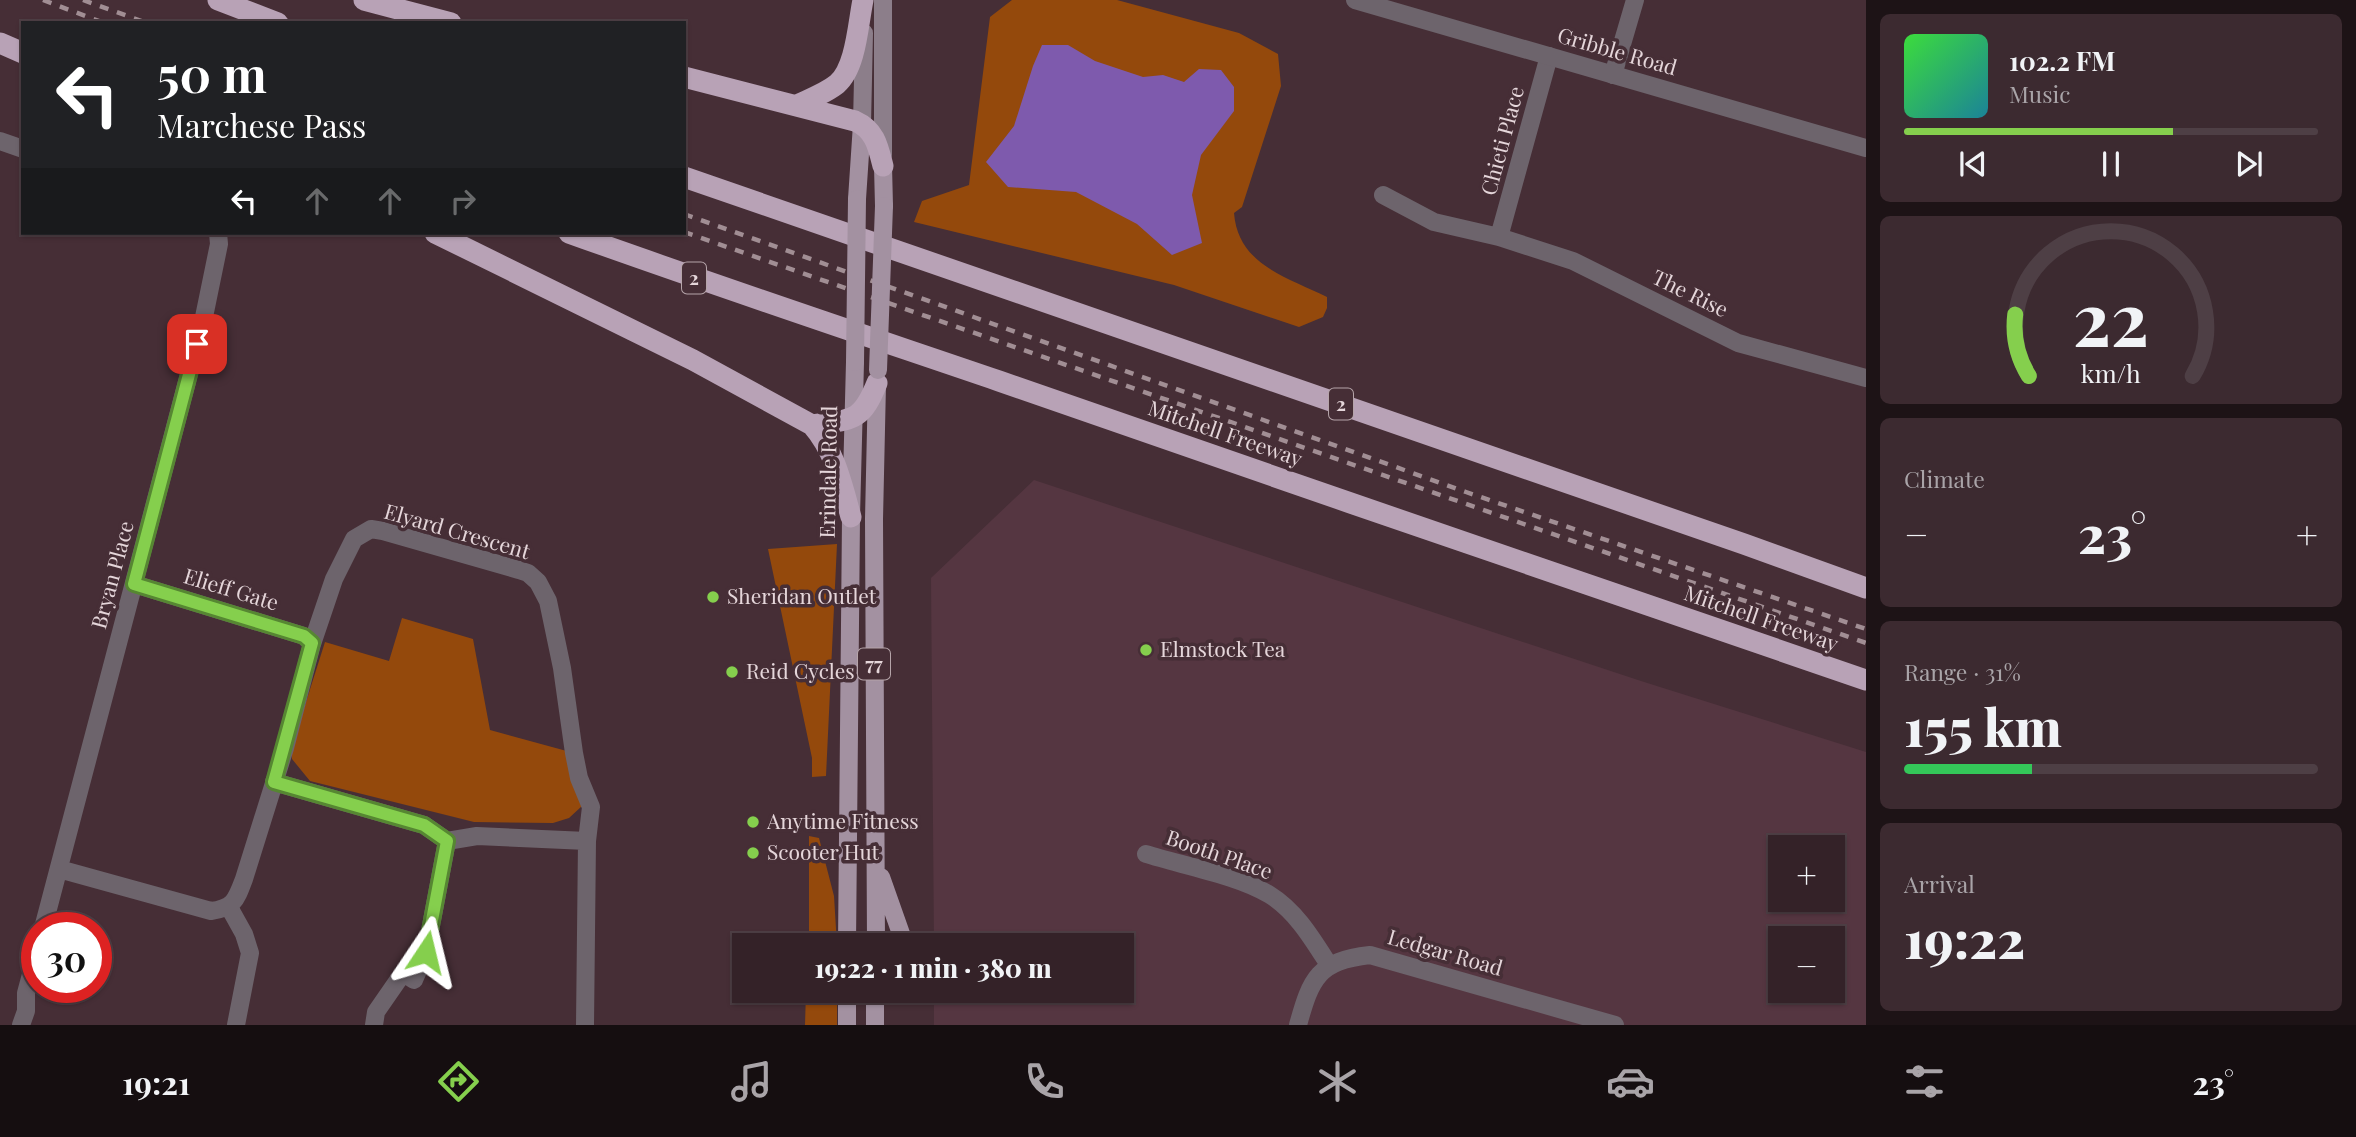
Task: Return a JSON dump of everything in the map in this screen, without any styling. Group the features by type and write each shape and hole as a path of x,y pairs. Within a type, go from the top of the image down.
{"highway":[{"path":"218,0 273,21"},
{"path":"364,0 443,21"},
{"path":"797,105 836,85 845,75 850,64 864,0"},
{"path":"0,41 21,46"},
{"path":"0,41 21,52"},
{"path":"686,77 862,124 876,139 883,166"},
{"name":"2","path":"686,178 1866,588"},
{"path":"439,235 693,360 812,425 834,460 851,517"},
{"name":"Mitchell Freeway","path":"575,235 820,322 1866,680"},
{"path":"812,425 852,419 863,411 878,376"}],"main road":[{"name":"Erindale Road","path":"848,933 852,419 864,0"},
{"name":"77","path":"876,933 874,519 884,206 883,0"},
{"path":"875,853 889,906 900,933"},
{"path":"847,1003 847,1025"},
{"path":"875,1003 875,1025"}],"street":[{"name":"Gribble Road","path":"1355,0 1866,148"},
{"path":"1613,75 1634,0"},
{"name":"Chieti Place","path":"1499,237 1549,56"},
{"path":"0,141 21,148"},
{"name":"The Rise","path":"1383,195 1434,222 1499,237 1573,261 1738,342 1866,378"},
{"name":"Bryan Place","path":"47,912 204,317 219,244 218,235"},
{"name":"Elyard Crescent","path":"229,907 244,879 312,643 334,579 354,539 371,529 383,531 531,575 542,587 552,616 579,778 591,807 587,841 584,1025"},
{"name":"Elieff Gate","path":"134,584 304,636 312,643"},
{"path":"274,782 424,825 447,841 477,836 587,841"},
{"path":"374,1025 376,1012 403,973 414,980 424,960 447,841"},
{"name":"Booth Place","path":"1146,854 1250,885 1270,895 1288,909 1303,926 1329,965"},
{"path":"59,869 211,911 229,907 244,934 250,953 236,1025"},
{"name":"Ledgar Road","path":"1329,965 1347,957 1370,955 1615,1025"},
{"path":"1297,1025 1305,998 1316,978 1329,965"},
{"path":"9,1025 21,1000"},
{"path":"21,1025 26,1003"}],"shaded area":[{"path":"1012,0 1117,0 1239,33 1278,54 1281,86 1242,207 1234,213 1238,231 1255,257 1281,275 1327,297 1327,308 1323,317 1299,327 1174,285 914,222 922,201 969,185 990,17"},
{"path":"1042,45 1068,45 1095,61 1143,77 1163,75 1184,82 1199,69 1221,70 1234,87 1234,111 1201,155 1192,195 1202,243 1172,255 1137,224 1076,192 1008,187 986,162 1014,126"},
{"path":"1034,480 1641,681 1866,752 1866,1025 934,1025 934,1003 1134,1003 1134,933 934,933 931,578"},
{"path":"837,544 826,776 812,777 812,758 768,549"},
{"path":"402,618 473,639 490,730 574,753 582,806 569,818 553,823 474,822 310,781 292,759 292,746 325,642 389,661"},
{"path":"809,836 819,838 834,896 836,933 809,933"},
{"path":"806,1003 837,1003 837,1025 805,1025"}],"railway":[{"path":"43,0 99,21"},
{"path":"83,0 141,21"},
{"path":"686,215 1466,492 1866,629"},
{"path":"686,233 1866,643"}],"place":[{"name":"Sheridan Outlet","path":"713,597"},
{"name":"Elmstock Tea","path":"1146,650"},
{"name":"Reid Cycles","path":"732,672"},
{"name":"Anytime Fitness","path":"753,822"},
{"name":"Scooter Hut","path":"753,853"}],"route":[{"path":"197,344 134,584 304,636 312,643 274,782 424,825 447,841 426,952"}]}
